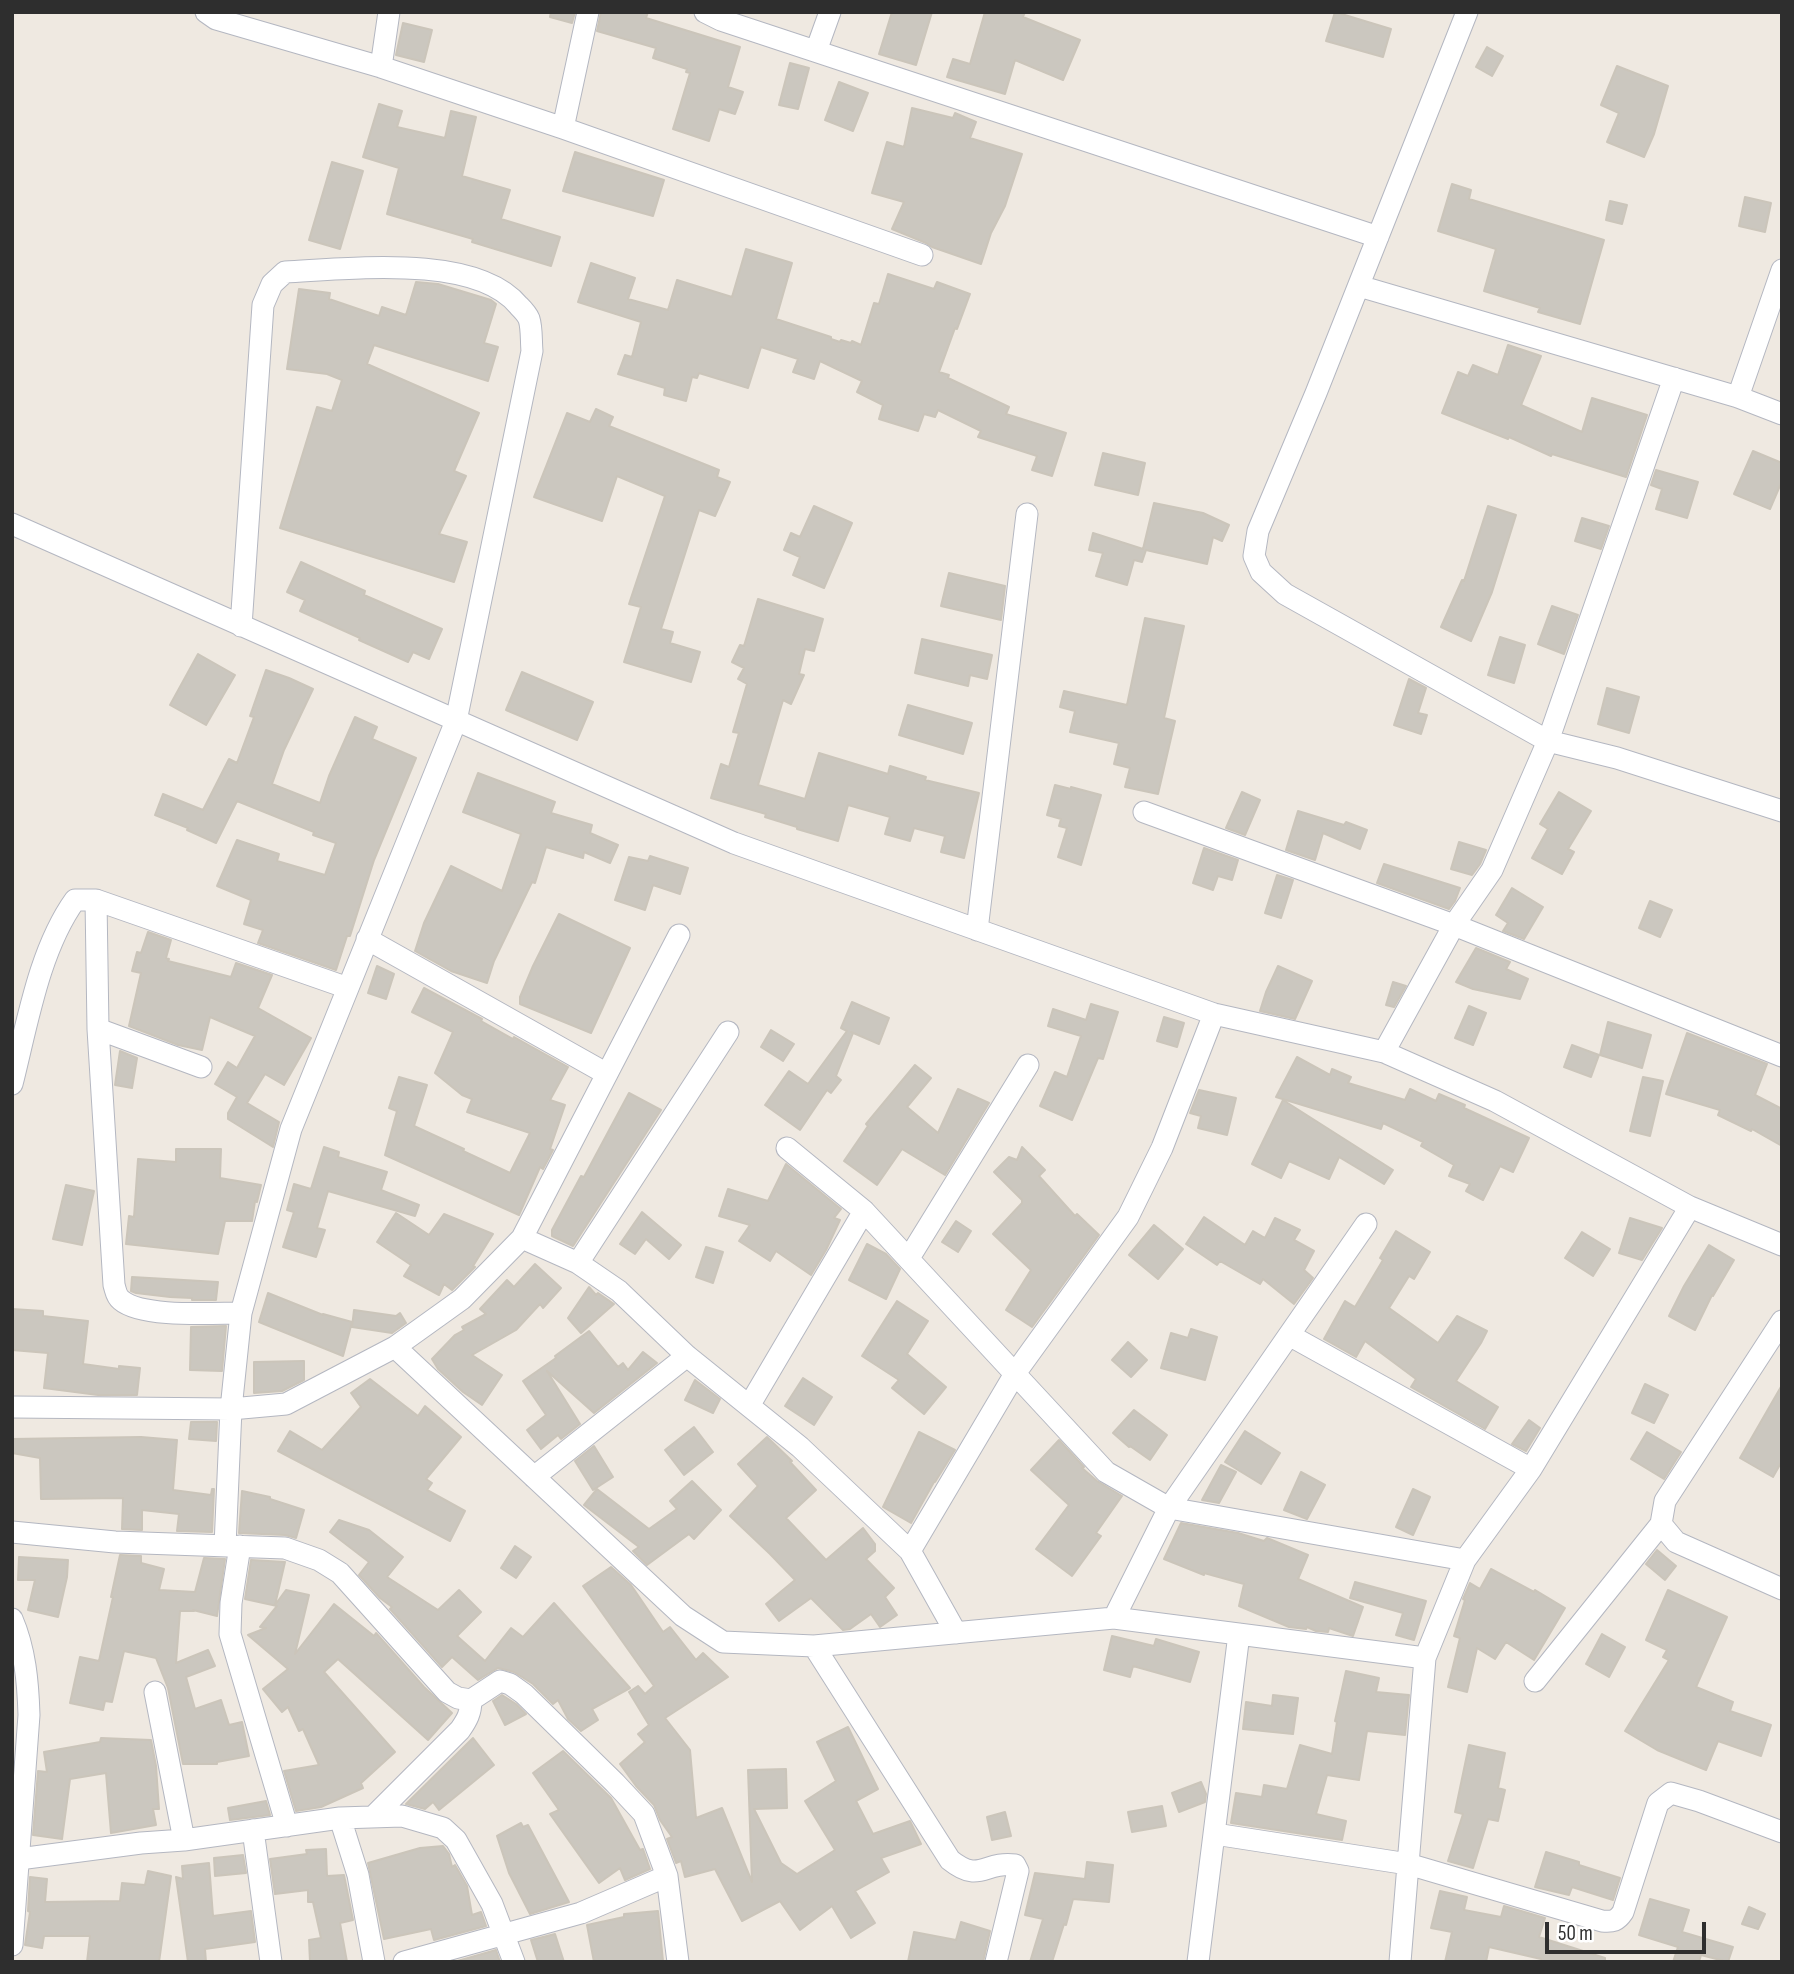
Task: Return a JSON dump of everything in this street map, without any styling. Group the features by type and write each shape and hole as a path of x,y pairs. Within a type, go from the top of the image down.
{"street":[{"path":"206,12 216,19 381,67 564,128 922,255"},
{"path":"381,67 389,12"},
{"path":"564,128 588,12"},
{"path":"705,12 721,20 1378,237"},
{"path":"816,51 830,12"},
{"path":"1467,12 1316,393 1258,531 1254,556 1261,572 1285,594 1548,741 1617,758 1782,811"},
{"path":"241,626 263,305 272,284 285,272 384,267 460,273 494,285 515,301 528,318 532,351 456,721 290,1129 241,1313 231,1409 233,1546 230,1634 287,1826"},
{"path":"1738,397 1782,270"},
{"path":"1359,286 1738,397 1782,414"},
{"path":"1384,1052 1454,925 1492,870 1548,741 1674,378"},
{"path":"977,930 1027,514"},
{"path":"12,524 734,843 1214,1014 1384,1052 1495,1101 1690,1207 1782,1245"},
{"path":"1144,812 1454,925 1782,1056"},
{"path":"12,1084 35,991 61,920 75,900 96,900 348,988"},
{"path":"96,900 98,1029 114,1285 118,1298 131,1306 158,1312 241,1313"},
{"path":"12,1407 231,1409 286,1404 395,1347 462,1299 522,1238 679,935"},
{"path":"368,939 607,1074"},
{"path":"910,1552 1016,1372 1128,1217 1162,1148 1214,1014"},
{"path":"98,1029 201,1067"},
{"path":"578,1263 728,1032"},
{"path":"909,1258 1028,1065"},
{"path":"787,1148 864,1211 1106,1472 1170,1508 1465,1560"},
{"path":"1401,1962 1425,1658 1465,1560 1531,1469 1690,1207"},
{"path":"749,1406 864,1211"},
{"path":"1114,1618 1170,1508 1366,1223"},
{"path":"522,1238 578,1263 620,1291 687,1356 800,1447 910,1552 956,1633"},
{"path":"1535,1681 1661,1524 1665,1501 1782,1321"},
{"path":"1289,1335 1531,1469"},
{"path":"395,1347 683,1616 723,1642 814,1646 1114,1618 1425,1658"},
{"path":"534,1477 687,1356"},
{"path":"1661,1524 1676,1542 1782,1588"},
{"path":"12,1532 115,1542 292,1550 319,1560 340,1573 447,1692 458,1698 471,1700 500,1681 510,1684 524,1694 644,1814 667,1876 678,1962"},
{"path":"12,1619 23,1653 29,1715 12,1945"},
{"path":"1198,1962 1239,1634"},
{"path":"814,1646 950,1860 967,1871 1003,1864 1015,1865 1018,1871 996,1962"},
{"path":"155,1692 184,1840"},
{"path":"373,1817 460,1730 468,1719 471,1700"},
{"path":"1215,1834 1408,1864 1612,1922 1623,1912 1658,1803 1671,1793 1782,1832"},
{"path":"19,1859 340,1818 402,1816 443,1828 456,1840 492,1904 514,1962"},
{"path":"340,1818 358,1875 374,1962"},
{"path":"253,1830 271,1962"},
{"path":"404,1962 581,1913 667,1876"}],"building":[{"path":"551,12 575,12 572,23 550,17"},
{"path":"601,12 648,12 646,18 740,47 728,87 743,92 735,114 719,109 709,141 673,129 690,73 686,72 687,69 653,58 656,48 597,31"},
{"path":"892,12 932,12 916,65 879,54"},
{"path":"985,12 1025,12 1023,17 1080,40 1063,80 1015,60 1005,94 947,77 953,59 970,64"},
{"path":"1335,12 1391,29 1383,57 1326,41"},
{"path":"403,23 432,30 424,62 396,55"},
{"path":"1487,47 1503,56 1492,76 1476,67"},
{"path":"790,63 809,68 798,109 779,105"},
{"path":"1617,66 1668,86 1654,134 1644,157 1607,142 1619,113 1601,105"},
{"path":"839,82 868,93 853,131 825,120"},
{"path":"379,104 402,111 397,127 445,138 451,111 476,117 462,176 510,190 501,219 560,237 551,266 472,242 473,239 387,214 399,168 363,157"},
{"path":"912,108 953,118 955,113 976,122 970,138 1022,154 1005,206 991,233 981,264 932,247 892,229 904,202 872,193 887,142 904,147"},
{"path":"575,152 664,180 653,216 563,191"},
{"path":"332,162 363,171 340,249 309,240"},
{"path":"1452,184 1471,190 1469,199 1604,240 1580,324 1538,312 1540,308 1484,291 1496,249 1438,231"},
{"path":"1745,197 1771,203 1765,232 1739,226"},
{"path":"1610,201 1627,205 1622,224 1606,220"},
{"path":"746,249 792,263 776,319 840,342 852,341 861,345 874,303 879,304 888,274 934,289 937,282 970,294 939,372 1009,407 1006,414 1066,433 1052,476 1032,470 1037,456 978,437 981,431 938,410 935,417 924,414 918,431 879,419 883,405 857,392 862,381 820,361 814,379 793,372 798,359 761,347 748,388 699,373 697,378 692,377 686,401 664,395 665,388 618,374 625,355 632,357 641,322 578,302 591,263 635,278 628,299 668,310 677,280 732,297"},
{"path":"416,282 438,284 491,300 496,304 484,343 498,347 488,381 374,345 367,364 479,413 454,471 466,476 439,534 467,542 454,582 280,528 317,407 332,411 342,380 327,374 287,369 299,289 330,293 329,299 379,316 382,307 406,315"},
{"path":"1508,345 1541,356 1521,405 1582,432 1592,398 1647,415 1626,477 1552,454 1551,456 1509,437 1508,439 1442,413 1458,372 1468,376 1473,365 1498,375"},
{"path":"596,409 613,417 609,426 719,470 717,477 730,482 715,516 699,510 661,629 673,632 670,643 700,652 691,682 624,662 641,607 629,604 665,496 617,476 602,521 534,497 567,413 590,422"},
{"path":"1753,451 1782,463 1782,481 1770,509 1734,494"},
{"path":"1103,453 1145,463 1138,495 1095,485"},
{"path":"1656,470 1698,482 1687,518 1656,509 1662,489 1651,485"},
{"path":"1154,503 1203,513 1229,525 1222,541 1213,537 1207,564 1146,550 1142,562 1134,560 1127,585 1096,576 1103,553 1089,550 1093,533 1143,549"},
{"path":"814,506 852,523 824,588 793,575 800,557 784,550 791,533 800,537"},
{"path":"1488,506 1516,515 1492,592 1471,641 1441,627 1462,580 1464,581"},
{"path":"1582,518 1609,526 1601,549 1575,541"},
{"path":"301,562 365,591 364,595 442,629 429,659 413,652 408,662 300,611 305,600 287,592"},
{"path":"949,573 1005,586 1001,620 941,606"},
{"path":"758,599 823,619 814,651 805,649 799,674 804,675 791,704 783,700 758,785 805,799 819,753 888,774 890,766 926,777 925,780 979,793 964,858 941,852 945,836 914,828 910,841 885,834 890,817 848,805 838,841 765,817 766,814 711,798 721,764 729,767 739,733 733,732 747,684 738,679 744,668 732,662 740,645 744,646"},
{"path":"1552,606 1578,615 1564,654 1538,644"},
{"path":"1145,618 1184,626 1164,718 1175,721 1158,794 1125,787 1130,768 1114,764 1119,743 1070,732 1075,711 1060,707 1064,691 1127,705"},
{"path":"1500,637 1525,645 1514,683 1488,675"},
{"path":"922,639 992,655 987,679 970,675 968,686 915,673"},
{"path":"198,654 235,675 206,725 170,705"},
{"path":"266,670 313,689 284,750 272,784 320,803 355,717 377,727 372,739 416,758 374,860 350,936 347,936 336,970 258,943 263,930 244,924 251,900 217,886 237,840 279,854 277,861 325,875 336,843 237,801 216,843 155,815 163,794 203,810 229,759 237,763 254,717 250,716"},
{"path":"522,672 593,702 577,740 506,710"},
{"path":"1409,679 1426,688 1418,713 1427,715 1421,734 1394,725"},
{"path":"1607,688 1639,697 1629,733 1598,724"},
{"path":"908,705 972,723 963,754 899,735"},
{"path":"478,773 555,802 551,813 592,825 590,833 618,845 610,863 584,852 583,858 546,847 535,883 532,882 494,961 487,983 451,971 415,951 424,923 451,866 502,891 521,834 463,812"},
{"path":"1055,785 1101,795 1081,865 1058,857 1067,828 1059,826 1061,819 1047,815"},
{"path":"1242,792 1260,800 1245,835 1226,828"},
{"path":"1559,792 1591,811 1568,849 1574,852 1562,874 1532,858 1548,829 1540,824"},
{"path":"1298,811 1344,825 1346,822 1367,830 1360,849 1323,833 1315,860 1286,850"},
{"path":"1459,842 1486,850 1472,875 1451,869"},
{"path":"1204,848 1238,860 1232,880 1218,876 1213,890 1193,883"},
{"path":"650,856 688,868 680,894 653,885 645,910 615,900 629,857 648,861"},
{"path":"1384,864 1460,888 1455,901 1449,909 1377,883"},
{"path":"1277,875 1293,880 1281,918 1265,913"},
{"path":"1512,888 1543,907 1524,939 1503,931 1508,923 1496,915"},
{"path":"1650,901 1672,910 1660,937 1639,928"},
{"path":"559,914 630,948 591,1033 520,1004 520,997 533,966"},
{"path":"148,932 171,940 166,958 168,961 231,977 236,963 272,975 258,1008 311,1038 284,1085 265,1074 247,1103 279,1122 273,1147 228,1119 228,1113 237,1097 215,1084 228,1062 237,1068 255,1036 210,1017 202,1050 178,1045 129,1026 141,973 132,971 137,952 141,953"},
{"path":"1476,948 1510,962 1506,969 1528,979 1520,999 1473,989 1456,982"},
{"path":"377,966 394,974 386,999 368,993"},
{"path":"1278,966 1312,981 1295,1019 1260,1011"},
{"path":"1393,982 1406,986 1394,1007 1386,1005"},
{"path":"424,988 568,1067 550,1100 565,1105 550,1149 553,1150 543,1169 540,1167 519,1215 385,1155 397,1111 389,1108 399,1077 427,1085 414,1126 510,1173 530,1133 467,1112 472,1099 462,1095 435,1073 453,1032 412,1012"},
{"path":"852,1002 889,1018 879,1044 851,1032 853,1033 836,1076 841,1080 831,1093 827,1090 800,1130 765,1105 789,1071 808,1084 847,1031 841,1028"},
{"path":"1091,1004 1118,1012 1103,1059 1098,1058 1072,1120 1040,1106 1055,1072 1067,1077 1081,1036 1048,1026 1053,1009 1086,1020"},
{"path":"1469,1006 1486,1013 1473,1045 1455,1038"},
{"path":"1164,1017 1184,1023 1177,1047 1157,1041"},
{"path":"1608,1022 1651,1035 1642,1068 1600,1055"},
{"path":"771,1030 794,1044 783,1061 761,1047"},
{"path":"1687,1033 1767,1064 1755,1095 1782,1109 1782,1146 1752,1129 1751,1131 1718,1115 1720,1110 1666,1094"},
{"path":"1572,1045 1599,1055 1591,1077 1564,1067"},
{"path":"120,1051 137,1058 132,1088 115,1085"},
{"path":"1297,1057 1330,1075 1332,1069 1351,1077 1348,1083 1405,1100 1410,1089 1436,1101 1439,1094 1529,1138 1513,1172 1500,1166 1483,1200 1466,1191 1470,1184 1449,1176 1454,1165 1421,1146 1423,1142 1383,1123 1381,1129 1276,1097"},
{"path":"915,1065 931,1078 907,1107 938,1133 958,1089 989,1103 945,1175 902,1149 877,1185 844,1161 868,1126 866,1124"},
{"path":"1643,1077 1663,1081 1650,1136 1630,1131"},
{"path":"1199,1090 1236,1098 1227,1135 1198,1128 1201,1116 1190,1113"},
{"path":"629,1093 661,1110 573,1246 552,1236 552,1230"},
{"path":"1283,1100 1393,1170 1384,1184 1339,1157 1329,1179 1289,1161 1281,1178 1252,1164"},
{"path":"324,1147 339,1152 338,1157 387,1172 381,1190 419,1205 415,1216 328,1191 317,1228 325,1230 316,1257 283,1247 294,1212 287,1210 294,1184 311,1189"},
{"path":"1022,1147 1045,1170 1039,1176 1075,1216 1077,1214 1099,1235 1032,1327 1006,1310 1031,1270 993,1234 1022,1203 994,1172 1009,1157 1017,1160"},
{"path":"176,1149 221,1149 220,1178 261,1185 252,1221 225,1221 218,1254 126,1244 129,1216 134,1217 138,1159 176,1162"},
{"path":"786,1164 841,1209 834,1218 840,1220 811,1275 776,1251 770,1261 739,1241 750,1225 719,1216 728,1189 768,1201"},
{"path":"66,1185 94,1191 82,1245 53,1239"},
{"path":"642,1212 681,1245 669,1259 646,1239 635,1254 620,1244"},
{"path":"396,1213 429,1235 444,1214 493,1234 473,1266 475,1267 452,1290 444,1284 439,1295 404,1276 411,1265 377,1242"},
{"path":"1204,1217 1245,1245 1253,1231 1265,1238 1275,1218 1300,1230 1294,1240 1314,1251 1304,1270 1313,1278 1294,1304 1263,1279 1260,1284 1220,1261 1217,1265 1186,1244"},
{"path":"1630,1218 1662,1228 1642,1260 1619,1253"},
{"path":"956,1221 971,1231 958,1252 942,1242"},
{"path":"1154,1225 1183,1249 1158,1279 1129,1255"},
{"path":"1396,1231 1430,1252 1414,1279 1409,1276 1389,1308 1438,1343 1457,1316 1487,1331 1456,1381 1498,1407 1485,1429 1411,1387 1416,1379 1365,1341 1356,1357 1324,1339 1345,1301 1355,1307 1383,1260 1380,1258"},
{"path":"1582,1232 1610,1249 1593,1276 1565,1258"},
{"path":"867,1244 886,1254 900,1269 886,1299 849,1280"},
{"path":"1709,1245 1734,1260 1712,1295 1695,1330 1669,1316"},
{"path":"706,1247 723,1252 713,1283 696,1277"},
{"path":"535,1264 561,1288 543,1308 540,1304 516,1330 472,1355 502,1375 482,1405 438,1369 432,1359 455,1335 464,1330 462,1327 486,1314 480,1309 507,1280 514,1287"},
{"path":"132,1277 218,1282 216,1300 136,1293 131,1291"},
{"path":"589,1287 596,1295 598,1293 614,1304 581,1333 568,1318"},
{"path":"268,1293 323,1315 352,1322 343,1356 259,1322"},
{"path":"897,1301 928,1321 907,1354 946,1387 924,1414 892,1388 899,1380 862,1356"},
{"path":"12,1309 43,1311 43,1316 88,1321 83,1364 119,1369 119,1366 140,1368 137,1395 98,1395 44,1388 48,1353 12,1350"},
{"path":"354,1310 396,1316 400,1313 406,1323 392,1333 352,1327"},
{"path":"226,1326 222,1371 190,1370 191,1327"},
{"path":"1191,1329 1217,1337 1205,1380 1161,1368 1171,1333 1188,1338"},
{"path":"589,1331 618,1367 623,1363 628,1370 643,1352 657,1363 594,1413 547,1371 580,1424 561,1439 558,1435 541,1449 527,1430 546,1415 523,1381"},
{"path":"1128,1342 1147,1360 1131,1377 1112,1360"},
{"path":"304,1361 304,1380 282,1391 254,1393 254,1362"},
{"path":"803,1378 832,1397 814,1425 785,1406"},
{"path":"370,1379 418,1416 425,1406 461,1437 426,1479 432,1483 427,1490 465,1511 450,1541 278,1451 290,1431 322,1450 361,1407 351,1393"},
{"path":"695,1380 720,1399 713,1413 685,1400"},
{"path":"1645,1384 1668,1395 1654,1423 1632,1413"},
{"path":"1782,1385 1782,1461 1773,1477 1740,1458"},
{"path":"1134,1410 1167,1435 1150,1460 1113,1433"},
{"path":"1529,1420 1540,1428 1526,1451 1512,1444"},
{"path":"191,1422 217,1422 216,1441 189,1439"},
{"path":"694,1427 713,1452 684,1475 665,1450"},
{"path":"1245,1431 1280,1453 1261,1484 1225,1462"},
{"path":"919,1432 955,1450 911,1523 883,1507"},
{"path":"1647,1432 1681,1452 1664,1479 1631,1459"},
{"path":"141,1437 177,1440 173,1490 211,1495 214,1489 212,1532 177,1531 179,1514 142,1510 142,1530 122,1529 123,1498 41,1499 40,1458 12,1453 12,1439"},
{"path":"767,1437 816,1490 786,1518 826,1560 863,1528 875,1544 875,1551 866,1559 894,1588 885,1597 897,1615 880,1627 871,1614 850,1629 843,1630 811,1598 779,1621 766,1604 795,1580 730,1516 758,1486 738,1464"},
{"path":"1059,1440 1084,1467 1082,1468 1122,1496 1096,1533 1101,1536 1072,1576 1036,1549 1069,1505 1031,1470"},
{"path":"594,1446 613,1477 593,1490 575,1461"},
{"path":"1221,1465 1236,1472 1219,1503 1202,1500"},
{"path":"1301,1472 1325,1485 1307,1519 1284,1510"},
{"path":"692,1481 721,1510 694,1539 689,1534 647,1565 633,1551 639,1547 584,1505 597,1489 649,1529 677,1509 670,1501"},
{"path":"1413,1489 1430,1497 1413,1535 1396,1527"},
{"path":"242,1491 270,1497 304,1510 296,1538 239,1533"},
{"path":"339,1520 369,1530 403,1557 387,1577 438,1610 459,1590 481,1612 457,1636 485,1661 511,1628 523,1637 554,1603 630,1688 592,1709 598,1720 581,1731 568,1719 558,1700 553,1704 533,1684 514,1672 498,1668 478,1680 452,1657 442,1667 390,1609 392,1607 359,1575 369,1562 330,1532"},
{"path":"1181,1523 1238,1533 1264,1541 1267,1538 1308,1555 1298,1579 1363,1607 1353,1636 1329,1628 1328,1632 1307,1627 1289,1627 1239,1606 1244,1584 1204,1575 1164,1559"},
{"path":"515,1546 531,1557 516,1578 501,1568"},
{"path":"1657,1550 1676,1566 1665,1580 1646,1564"},
{"path":"120,1555 141,1556 141,1563 164,1569 159,1590 195,1592 204,1558 225,1559 217,1616 193,1610 180,1611 176,1663 208,1650 215,1666 186,1677 195,1709 221,1700 229,1725 242,1722 249,1756 217,1764 183,1764 168,1688 156,1658 124,1651 112,1702 105,1701 103,1710 70,1703 80,1657 99,1661"},
{"path":"19,1557 68,1560 58,1617 28,1610 35,1580 18,1580"},
{"path":"251,1560 285,1562 275,1605 286,1590 309,1595 295,1654 334,1604 374,1636 376,1633 424,1687 452,1713 428,1740 338,1659 324,1672 395,1752 361,1783 363,1788 321,1807 296,1811 284,1771 319,1765 303,1729 299,1731 288,1707 282,1712 263,1689 288,1669 248,1635 266,1628 260,1627 277,1606 245,1599"},
{"path":"611,1567 631,1585 663,1632 670,1627 696,1660 703,1653 728,1677 665,1718 690,1750 696,1818 722,1808 752,1882 748,1770 786,1769 787,1808 754,1809 781,1863 797,1874 835,1850 805,1801 836,1781 817,1742 848,1727 878,1789 856,1801 873,1834 910,1821 921,1844 881,1858 889,1872 855,1891 875,1923 851,1938 832,1906 800,1930 780,1901 742,1921 715,1869 685,1877 681,1861 676,1863 667,1839 672,1837 660,1820 654,1805 620,1764 645,1742 638,1734 649,1725 629,1692 638,1686 645,1694 654,1686 583,1586"},
{"path":"1491,1569 1565,1608 1534,1660 1506,1642 1495,1659 1477,1648 1467,1692 1448,1687 1460,1638 1454,1636 1465,1600 1463,1599 1470,1583 1480,1589"},
{"path":"1355,1582 1426,1601 1414,1640 1396,1635 1403,1613 1350,1598"},
{"path":"1668,1590 1727,1617 1696,1687 1733,1702 1730,1711 1771,1725 1761,1756 1718,1741 1706,1770 1657,1750 1625,1731 1669,1660 1663,1657 1667,1650 1646,1640"},
{"path":"1602,1634 1625,1647 1609,1677 1586,1664"},
{"path":"1112,1636 1154,1646 1156,1639 1199,1652 1190,1682 1133,1666 1130,1677 1104,1670"},
{"path":"1346,1671 1379,1678 1376,1692 1409,1695 1405,1735 1367,1731 1359,1780 1327,1775 1316,1814 1346,1821 1342,1840 1231,1823 1236,1793 1262,1797 1264,1785 1287,1789 1300,1745 1332,1754 1335,1721"},
{"path":"502,1695 526,1714 505,1725 493,1701"},
{"path":"1273,1695 1298,1698 1293,1734 1243,1729 1246,1702 1272,1706"},
{"path":"101,1738 151,1740 159,1809 153,1809 156,1825 111,1833 106,1773 70,1779 62,1839 33,1835 38,1771 47,1772 44,1752 100,1742"},
{"path":"473,1738 494,1765 439,1810 433,1802 425,1809 406,1804"},
{"path":"1469,1745 1505,1753 1498,1788 1505,1790 1498,1821 1488,1819 1473,1868 1448,1861 1463,1814 1455,1812"},
{"path":"563,1751 611,1798 640,1850 643,1849 650,1869 625,1880 620,1868 599,1883 550,1814 559,1810 533,1773"},
{"path":"1201,1782 1206,1794 1205,1802 1179,1812 1172,1793"},
{"path":"266,1801 270,1815 230,1820 228,1808"},
{"path":"1162,1806 1166,1826 1132,1832 1128,1812"},
{"path":"1005,1812 1011,1836 992,1840 987,1817"},
{"path":"521,1823 523,1827 528,1825 569,1902 530,1914 509,1873 497,1836"},
{"path":"443,1846 449,1854 452,1867 455,1865 467,1886 472,1915 481,1912 486,1926 434,1940 431,1929 384,1939 368,1863 420,1848"},
{"path":"326,1849 327,1876 344,1875 353,1920 340,1923 347,1962 310,1962 309,1940 321,1938 313,1902 308,1902 308,1890 275,1894 270,1859 307,1854 306,1850"},
{"path":"1546,1852 1620,1878 1613,1900 1572,1887 1569,1895 1535,1887"},
{"path":"243,1855 246,1873 215,1876 214,1858"},
{"path":"1087,1862 1113,1865 1109,1902 1073,1899 1052,1962 1030,1962 1043,1919 1025,1915 1035,1873 1085,1879"},
{"path":"209,1863 213,1916 251,1911 255,1942 205,1949 206,1962 188,1962 176,1877 183,1879 182,1866"},
{"path":"148,1871 171,1876 159,1962 87,1962 90,1936 44,1936 42,1948 25,1945 30,1912 30,1877 47,1879 45,1902 120,1901 122,1883 145,1885"},
{"path":"1440,1891 1467,1897 1464,1910 1501,1917 1504,1906 1545,1918 1539,1937 1605,1958 1605,1962 1540,1962 1541,1959 1489,1947 1486,1962 1445,1962 1452,1932 1431,1928"},
{"path":"1650,1899 1689,1910 1682,1932 1733,1947 1728,1962 1701,1955 1699,1962 1673,1962 1678,1947 1639,1935"},
{"path":"1749,1907 1765,1914 1758,1929 1742,1924"},
{"path":"658,1911 663,1961 594,1962 587,1925 624,1917 624,1914"},
{"path":"961,1922 990,1931 983,1962 908,1962 914,1932 956,1940"},
{"path":"555,1934 564,1962 538,1962 531,1940"},
{"path":"496,1950 500,1962 454,1962"}]}
